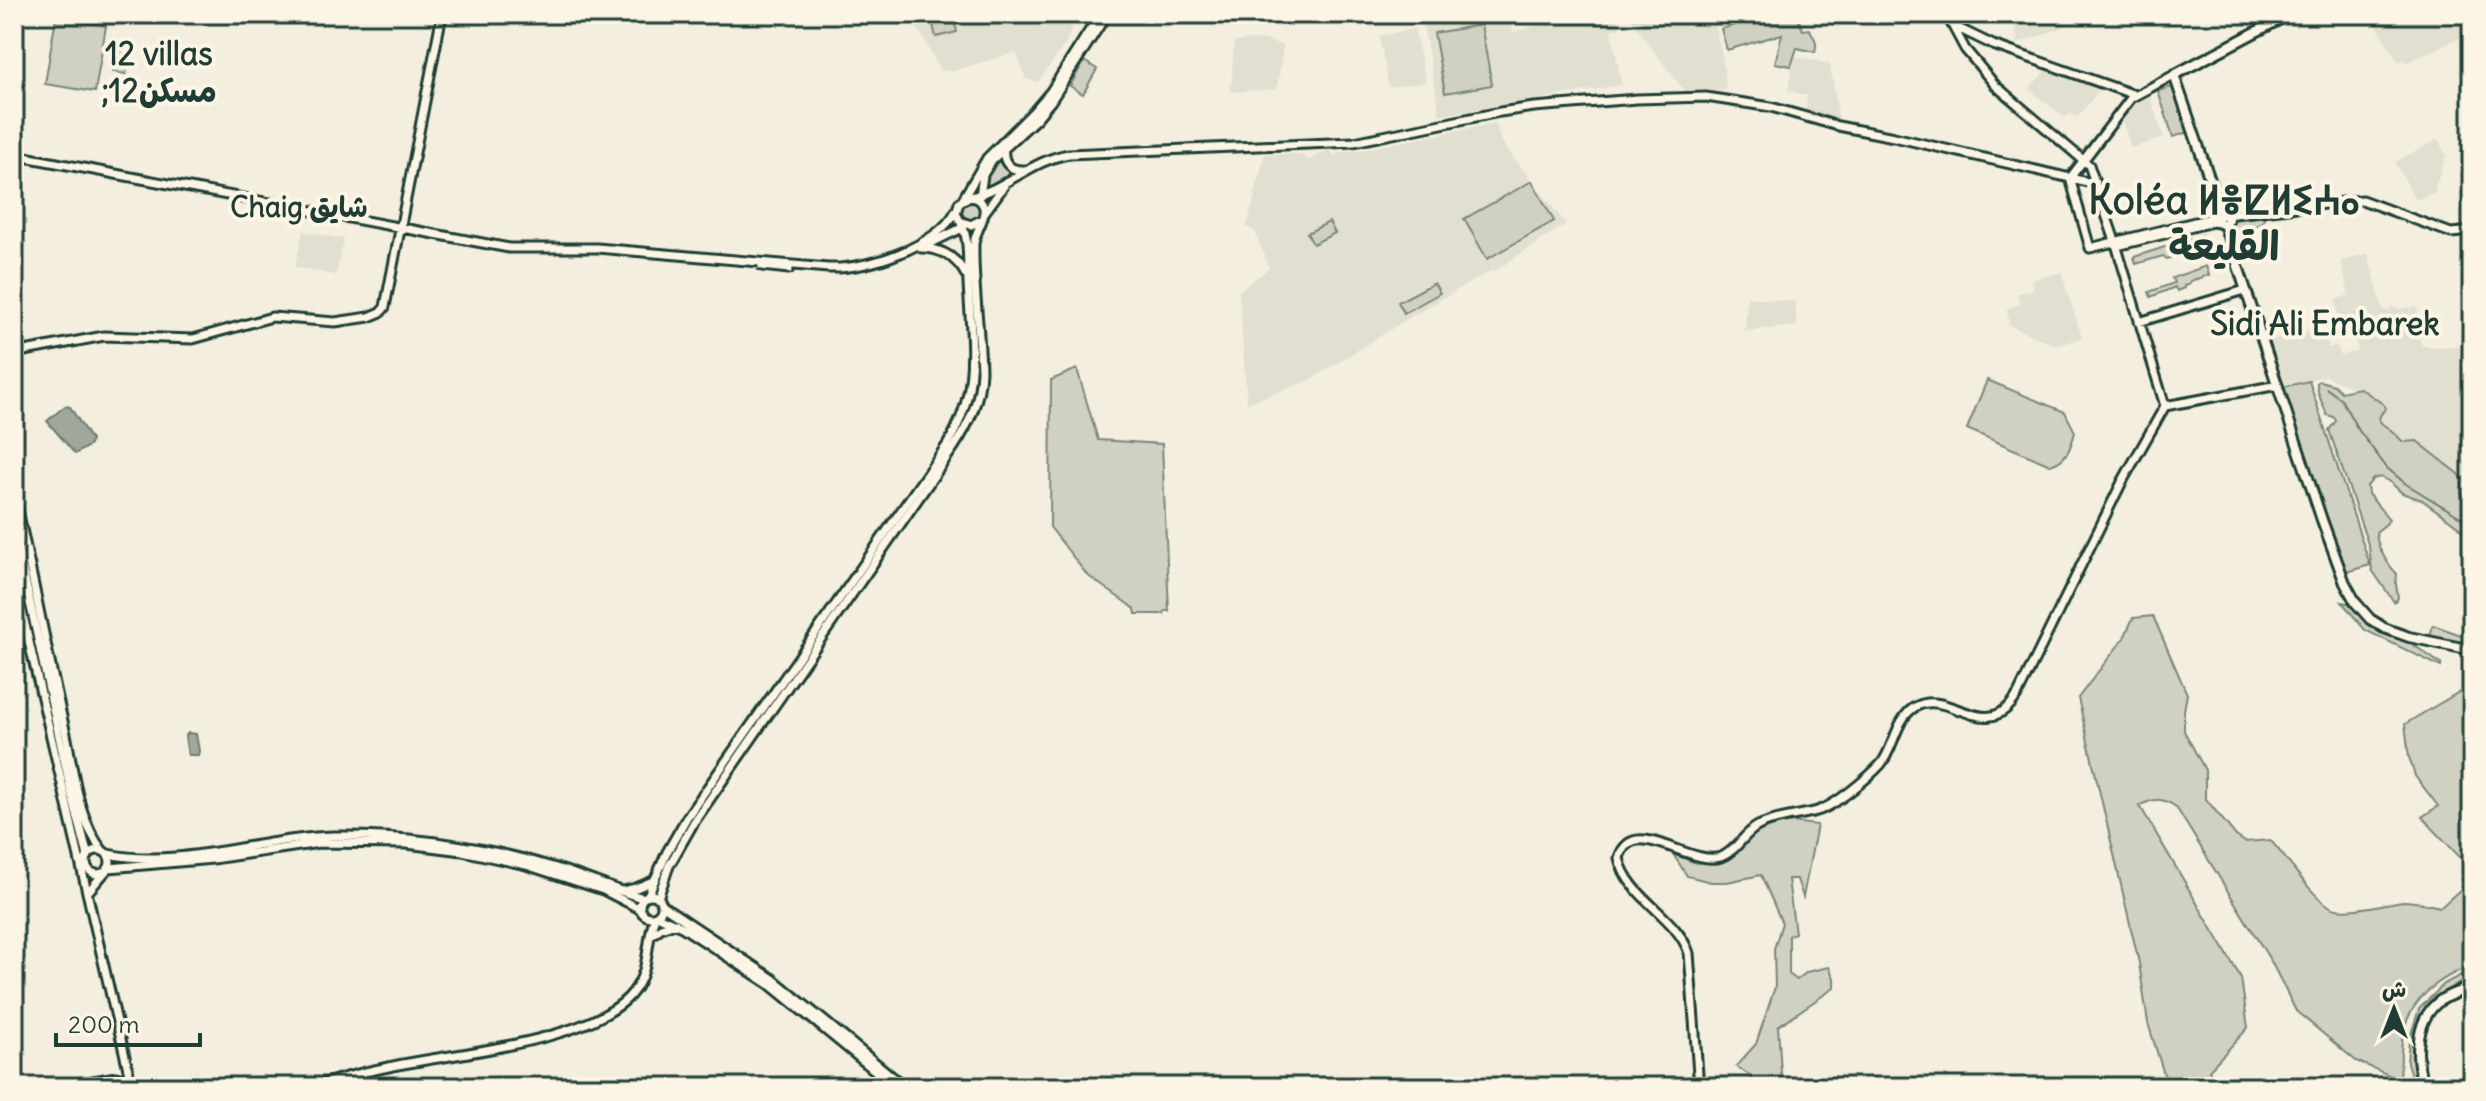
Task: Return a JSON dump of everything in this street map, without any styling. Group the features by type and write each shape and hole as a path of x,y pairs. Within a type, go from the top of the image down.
{"main road":[{"path":"15,354 104,336 193,339 272,317 335,322 375,315 385,307 442,14"},
{"path":"14,155 509,248 597,248 841,268 865,264 917,245 941,231 987,158 1051,91 1100,14"},
{"path":"982,217 981,198 986,168 1051,101 1107,14"},
{"path":"1942,14 1971,35 2004,50 2135,95"},
{"path":"2070,178 2135,95 2290,14"},
{"path":"1699,1087 1689,953 1673,926 1626,875 1619,858 1621,851 1627,844 1642,838 1699,858 1721,857 1756,827 1819,811 1835,802 1879,765 1903,720 1917,705 1931,703 1980,717 1992,716 2011,706 2122,482 2165,406 2089,165 1996,86 1965,49 1950,21"},
{"path":"2174,75 2345,583 2356,603 2370,619 2384,628 2409,637 2472,650"},
{"path":"961,200 981,198 1026,170 1053,158 1079,153 1354,142 1534,107 1706,97 1762,105 1838,126 2096,184"},
{"path":"1005,146 1007,163 1018,170 1026,170"},
{"path":"2070,178 2090,248 2222,218 2362,200 2451,233 2472,231"},
{"path":"313,1087 366,1072 492,1050 597,1019 621,1005 638,985 646,967 649,939 656,916 661,911 660,901 669,866 694,822 971,419 979,393 981,371 974,242 982,217 1006,183"},
{"path":"649,939 640,903 687,817 955,431 964,412 971,378 967,243 965,224 956,211"},
{"path":"573,248 589,252 837,272 880,263 982,217"},
{"path":"919,248 935,249 948,255 968,280"},
{"path":"2139,322 2245,290"},
{"path":"2165,406 2278,385"},
{"path":"14,492 81,800 93,837 110,860 87,893"},
{"path":"14,529 71,791 92,872 102,874 319,843 407,844 462,851 526,865 612,894 649,917 656,916 675,923 792,1002 895,1087"},
{"path":"14,577 130,1078"},
{"path":"88,860 94,851 129,858 160,857 301,838 391,836 526,859 660,901 796,996 905,1087"},
{"path":"79,858 88,860"},
{"path":"623,891 655,879"},
{"path":"649,939 661,928 675,923"},
{"path":"2424,1087 2417,1056 2420,1033 2426,1019 2437,1003 2447,996 2472,987"},
{"path":"59,1087 101,1078 130,1078 157,1087"}],"shaded area":[{"path":"897,14 1077,14 1066,43 1038,82 1026,79 1016,52 953,71 940,70 919,30 911,23 896,19"},
{"path":"1421,14 1508,14 1513,32 1584,14 1616,14 1620,28 1611,30 1622,85 1440,115"},
{"path":"1629,14 1712,14 1723,59 1726,90 1684,91"},
{"path":"1770,14 1796,14 1803,30 1810,29 1816,42 1815,52 1797,48 1791,66 1775,63 1782,34 1727,50 1721,29"},
{"path":"2012,14 2068,14 2071,24 2018,44"},
{"path":"2370,14 2471,14 2464,20 2471,30 2405,63 2403,60 2398,62"},
{"path":"56,17 106,26 95,92 45,84"},
{"path":"954,20 957,32 936,37 933,25"},
{"path":"1481,25 1492,85 1445,93 1434,33"},
{"path":"1414,29 1426,82 1389,87 1379,36"},
{"path":"1266,40 1283,46 1277,89 1231,92 1234,42"},
{"path":"118,46 131,49 126,74 113,72"},
{"path":"1794,56 1830,64 1839,122 1806,112 1807,96 1788,90"},
{"path":"1084,61 1097,69 1083,94 1070,86"},
{"path":"2048,68 2102,87 2077,118 2070,113 2065,118 2029,89"},
{"path":"2175,86 2189,132 2173,137 2158,91"},
{"path":"2149,94 2164,138 2131,148 2121,116 2133,102"},
{"path":"1495,123 1503,144 1566,224 1496,270 1409,318 1310,380 1247,403 1239,291 1269,268 1255,232 1247,227 1265,154 1302,154 1307,161 1330,149 1334,155"},
{"path":"2438,139 2446,155 2436,192 2416,200 2395,162"},
{"path":"1001,152 1014,172 984,190 987,172"},
{"path":"1532,181 1554,221 1487,259 1464,219"},
{"path":"970,200 978,203 981,211 978,219 970,222 962,219 959,211 962,203"},
{"path":"2261,214 2264,220 2236,241 2232,237 2230,226 2235,218"},
{"path":"1329,222 1335,233 1313,244 1307,233"},
{"path":"303,231 344,239 336,275 295,267"},
{"path":"2202,235 2206,245 2167,259 2163,256 2136,264 2134,257"},
{"path":"2366,254 2383,309 2389,311 2391,306 2397,309 2417,307 2422,345 2472,349 2472,515 2371,430 2353,388 2325,376 2284,385 2270,341 2322,328 2329,348 2337,346 2340,355 2358,350 2351,318 2340,321 2335,300 2349,295 2341,261"},
{"path":"2206,266 2209,275 2190,281 2177,291 2175,287 2151,297 2149,292 2174,283 2172,278"},
{"path":"2061,272 2082,338 2056,346 2009,325 2007,309 2020,304 2017,294 2033,289 2031,280"},
{"path":"1434,283 1440,293 1404,313 1398,302"},
{"path":"1747,297 1795,302 1797,326 1745,331"},
{"path":"1077,369 1098,440 1162,444 1169,611 1164,614 1136,614 1135,609 1087,575 1050,527 1051,380"},
{"path":"1987,380 2065,412 2075,432 2064,457 2050,465 1967,429"},
{"path":"2309,381 2370,565 2343,573 2282,387"},
{"path":"2317,382 2334,385 2341,392 2360,388 2383,404 2386,408 2380,422 2403,442 2417,441 2459,474 2463,479 2461,493 2472,501 2472,557 2468,559 2463,550 2463,532 2458,526 2422,500 2402,493 2380,477 2367,486 2368,494 2389,519 2376,532 2383,555 2397,574 2398,598 2394,602 2372,570 2369,547 2329,430 2336,421 2327,415 2319,394"},
{"path":"65,406 70,407 91,440 90,445 75,454 47,421"},
{"path":"2342,602 2352,604 2409,640 2441,667 2365,630"},
{"path":"2153,616 2187,694 2184,731 2205,770 2205,798 2236,836 2245,842 2270,840 2313,892 2336,909 2403,901 2441,907 2472,879 2472,966 2438,983 2412,1011 2403,1035 2400,1080 2356,1061 2296,1011 2272,963 2176,807 2158,800 2140,806 2241,978 2248,1028 2209,1070 2216,1087 2168,1087 2148,1023 2139,963 2078,698 2124,638 2133,618"},
{"path":"2433,625 2472,639 2472,646 2430,636"},
{"path":"2472,680 2472,870 2422,817 2438,806 2415,776 2405,724 2469,686"},
{"path":"188,733 196,734 198,755 188,755 185,737"},
{"path":"1792,822 1817,825 1803,897 1797,879 1788,879 1795,933 1789,935 1789,974 1797,980 1807,972 1829,967 1834,988 1778,1026 1782,1087 1758,1087 1749,1075 1736,1066 1756,1044 1775,987 1774,949 1782,923 1761,875 1711,882 1687,876 1673,854 1696,863 1721,862 1751,836 1768,827"},
{"path":"2472,969 2472,978 2436,997 2420,1021 2413,1051 2420,1080 2415,1087 2407,1063 2409,1040 2419,1009 2444,984"}],"waterway":[{"path":"2326,388 2341,399 2357,428 2387,468 2406,484 2472,524"}],"district":[{"name":"12 villas ;12مسكن","path":"159,72"},
{"name":"Chaig شايق","path":"299,207"},
{"name":"Koléa ⵍⴻⵇⵍⵉⵄⴰ القليعة","path":"2224,223"},
{"name":"Sidi Ali Embarek","path":"2325,323"}]}
